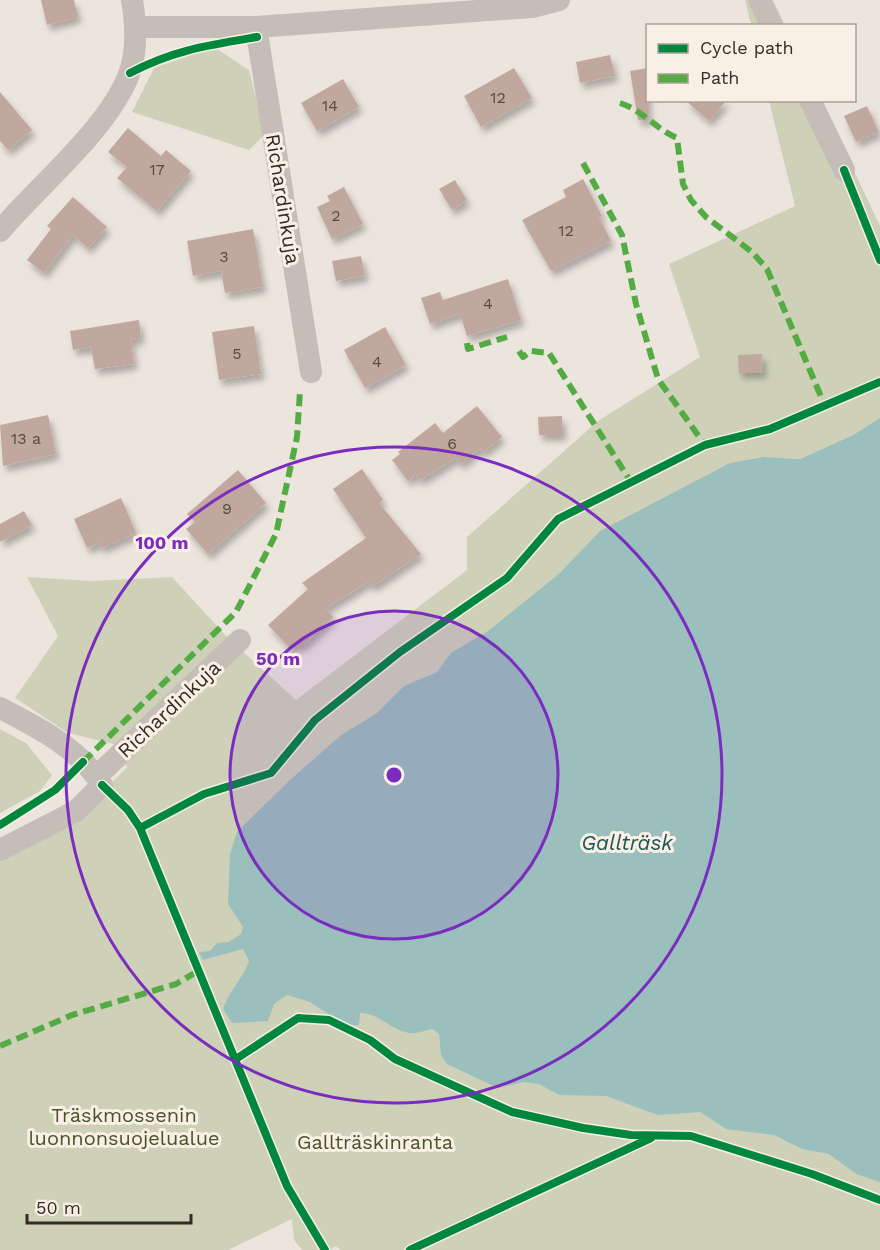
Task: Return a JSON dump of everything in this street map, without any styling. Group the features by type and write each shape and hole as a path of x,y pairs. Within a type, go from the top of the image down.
{"street":[{"path":"0,231 106,115 129,76 137,27 132,0"},
{"path":"137,27 255,27 519,8 559,0"},
{"path":"759,0 771,24"},
{"name":"Richardinkuja","path":"255,27 311,372"},
{"path":"811,102 844,170"},
{"name":"Richardinkuja","path":"0,850 76,812 99,780 240,640"},
{"path":"0,708 45,731 99,780"}],"green space":[{"path":"745,0 773,0 785,24 751,24"},
{"path":"214,47 249,70 265,134 249,150 132,112 154,68"},
{"path":"769,102 821,102 880,226 880,418 853,435 800,459 764,457 880,711 880,1250 340,1250 336,1246 329,1250 302,1250 294,1240 292,1219 228,1250 0,1250 0,855 98,803 113,781 127,768 118,745 68,733 15,698 58,636 27,577 91,581 172,577 227,637 296,700 467,570 467,537 598,421 700,357 669,264 795,206"},
{"path":"0,729 26,743 52,775 40,791 0,813"}],"water":[{"name":"Gallträsk","path":"880,418 880,1182 856,1174 829,1154 802,1149 774,1135 726,1129 700,1112 658,1115 606,1096 559,1095 539,1084 524,1082 498,1088 447,1064 441,1055 439,1034 433,1029 409,1033 366,1013 360,1013 359,1025 347,1026 310,1002 287,995 274,1004 268,1021 232,1023 223,1009 249,961 243,949 203,960 199,952 210,951 217,943 229,942 241,934 243,927 228,904 230,854 237,832 290,780 340,736 377,713 404,686 437,672 451,653 488,631 560,573 600,531 730,463 764,457 800,459 853,435"}],"building":[{"path":"41,0 74,0 78,17 47,25"},
{"path":"610,55 615,76 580,83 576,62"},
{"path":"514,68 532,98 481,127 464,96"},
{"path":"646,68 648,120 638,120 630,71"},
{"path":"343,79 359,107 317,131 301,103"},
{"path":"0,92 32,130 8,150 0,141"},
{"path":"687,102 725,102 709,121"},
{"path":"867,106 879,132 856,142 844,116"},
{"path":"128,128 161,156 166,150 191,171 157,211 117,178 127,167 108,152"},
{"path":"583,179 602,216 599,217 611,241 551,271 522,220 566,197 563,190"},
{"path":"455,180 467,200 452,210 439,189"},
{"path":"344,187 363,224 332,239 317,207 330,201 327,196"},
{"path":"73,197 107,227 88,248 73,235 44,273 27,260 51,229 47,226"},
{"path":"253,229 263,287 225,293 221,271 193,276 187,241"},
{"path":"361,256 365,276 336,281 332,261"},
{"path":"508,279 521,320 467,336 460,314 430,324 421,298 440,292 443,300"},
{"path":"139,320 141,338 131,340 134,364 95,369 91,347 73,350 70,331"},
{"path":"254,326 261,374 219,380 212,332"},
{"path":"385,327 406,365 365,388 344,350"},
{"path":"762,354 763,372 739,373 738,355"},
{"path":"477,406 502,437 483,452 480,448 461,464 456,458 420,480 416,474 408,481 392,460 400,454 398,452 435,423 443,433"},
{"path":"48,415 56,454 3,466 0,425"},
{"path":"562,416 563,435 539,435 538,417"},
{"path":"362,469 383,500 379,503 421,554 373,586 368,582 326,608 333,617 302,646 296,645 291,649 268,625 308,589 302,583 366,538 333,489"},
{"path":"238,470 266,503 208,554 186,529 195,522 187,514"},
{"path":"121,498 136,533 101,548 99,543 87,548 74,519"},
{"path":"24,511 32,525 0,542 0,524"}],"marked path":[{"path":"620,103 635,110 677,138 683,184 691,200 706,217 752,252 767,269 825,406"},
{"path":"583,163 622,235 636,304 658,379 705,445"},
{"path":"467,343 468,349 507,337"},
{"path":"519,351 523,357 531,351 549,353 631,482"},
{"path":"83,762 236,612 276,534 297,437 300,391"},
{"path":"0,1046 72,1015 176,984 200,970"}],"cycle path":[{"path":"130,73 176,54 257,37"},
{"path":"844,170 880,260"},
{"path":"140,828 204,794 271,773 315,720 400,652 507,578 558,519 705,445 770,429 880,382"},
{"path":"0,825 55,790 83,762"},
{"path":"102,785 128,810 140,828 287,1186 325,1250"},
{"path":"236,1059 298,1018 329,1020 370,1040 395,1059 512,1112 583,1128 631,1135 691,1136 812,1174 880,1200"},
{"path":"410,1250 651,1138"}],"park label":[{"name":"Träskmossenin luonnonsuojelualue","path":"124,1126"},
{"name":"Gallträskinranta","path":"375,1142"}]}
